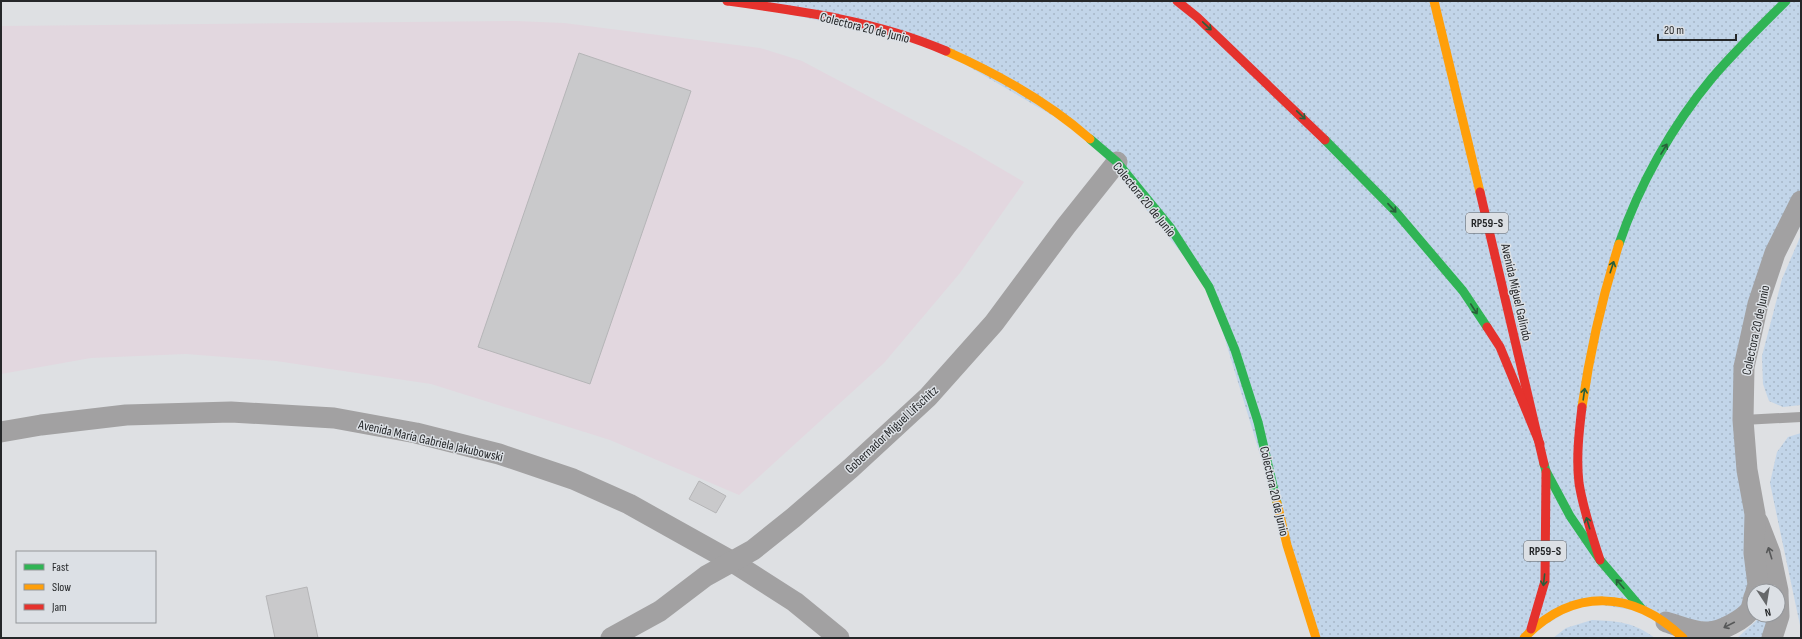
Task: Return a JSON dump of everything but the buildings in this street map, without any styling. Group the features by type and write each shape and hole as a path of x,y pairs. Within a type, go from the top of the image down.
{"main road":[{"name":"Colectora 20 de Junio","path":"727,1 793,10 868,25 930,44 985,68 1032,95 1086,135 1117,162 1170,227 1209,287 1232,343 1258,422 1287,545 1316,638"},
{"path":"1177,1 1197,17 1305,119 1395,211 1463,291 1500,348 1540,444"},
{"name":"Avenida Miguel Galindo","path":"1434,1 1546,471 1545,581 1531,629"},
{"path":"1600,560 1585,512 1578,472 1579,425 1589,359 1605,291 1626,225 1650,173 1690,107 1735,52 1786,1"},
{"name":"Avenida Miguel Galindo","path":"1546,471 1570,516 1600,560 1641,608"},
{"path":"1524,638 1531,629 1555,612 1583,602 1612,601 1641,608 1666,622 1683,638"}],"street":[{"name":"Gobernador Miguel Lifschitz","path":"611,638 660,611 706,576 753,550 793,518 928,397 994,323 1066,226 1117,162"},
{"name":"Colectora 20 de Junio","path":"1776,583 1770,553 1755,514 1747,470 1743,420 1744,367 1758,304 1775,253 1801,201"},
{"name":"Avenida María Gabriela Jakubowski","path":"1,432 41,425 126,415 231,412 334,418 416,433 499,454 573,479 629,504 731,561 795,602 839,638"},
{"name":"Colectora 20 de Junio","path":"1755,514 1754,553 1758,583"},
{"path":"1666,622 1692,630 1709,632 1730,626 1746,614"},
{"path":"1772,638 1777,623"}],"lane":[{"path":"1743,420 1801,417"}],"shaded area":[{"path":"727,1 1801,1 1801,201 1744,367 1758,583 1746,583 1746,603 1730,626 1583,602 1524,638 1316,638 1209,287 1086,135 930,44"},
{"path":"516,21 564,23 760,48 802,61 966,148 1024,182 960,273 884,363 739,495 610,440 431,384 276,361 186,354 91,358 1,374 1,26"},
{"path":"1801,235 1801,405 1783,407 1769,401 1763,384 1762,356 1782,279"},
{"path":"1801,433 1801,630 1770,483 1777,452 1788,437"},
{"path":"1592,620 1625,623 1640,629 1655,638 1553,638 1566,628"},
{"path":"1754,623 1767,623 1763,638 1737,638"}],"traffic: fast":[{"path":"1619,244 1636,200 1658,157 1683,116 1712,78 1786,1"},
{"path":"1090,139 1117,162 1170,227 1209,287 1235,350 1258,422 1277,503"},
{"path":"1325,140 1395,211 1463,291 1487,327"},
{"path":"1544,464 1546,471 1570,516 1600,560 1641,608"}],"traffic: slow":[{"path":"1434,1 1480,192"},
{"path":"946,51 1021,89 1057,112 1090,139"},
{"path":"1582,407 1597,325 1619,244"},
{"path":"1277,503 1287,545 1316,638"},
{"path":"1524,638 1543,621 1563,610 1583,603 1604,601 1624,603 1644,611 1664,622 1683,638"}],"traffic: jam":[{"path":"727,1 838,18 893,32 946,51"},
{"path":"1177,1 1197,17 1325,140"},
{"path":"1480,192 1544,464"},
{"path":"1487,327 1500,347 1540,444"},
{"path":"1582,407 1578,455 1579,483 1585,512 1600,560"},
{"path":"1531,629 1545,581 1546,472"}]}
